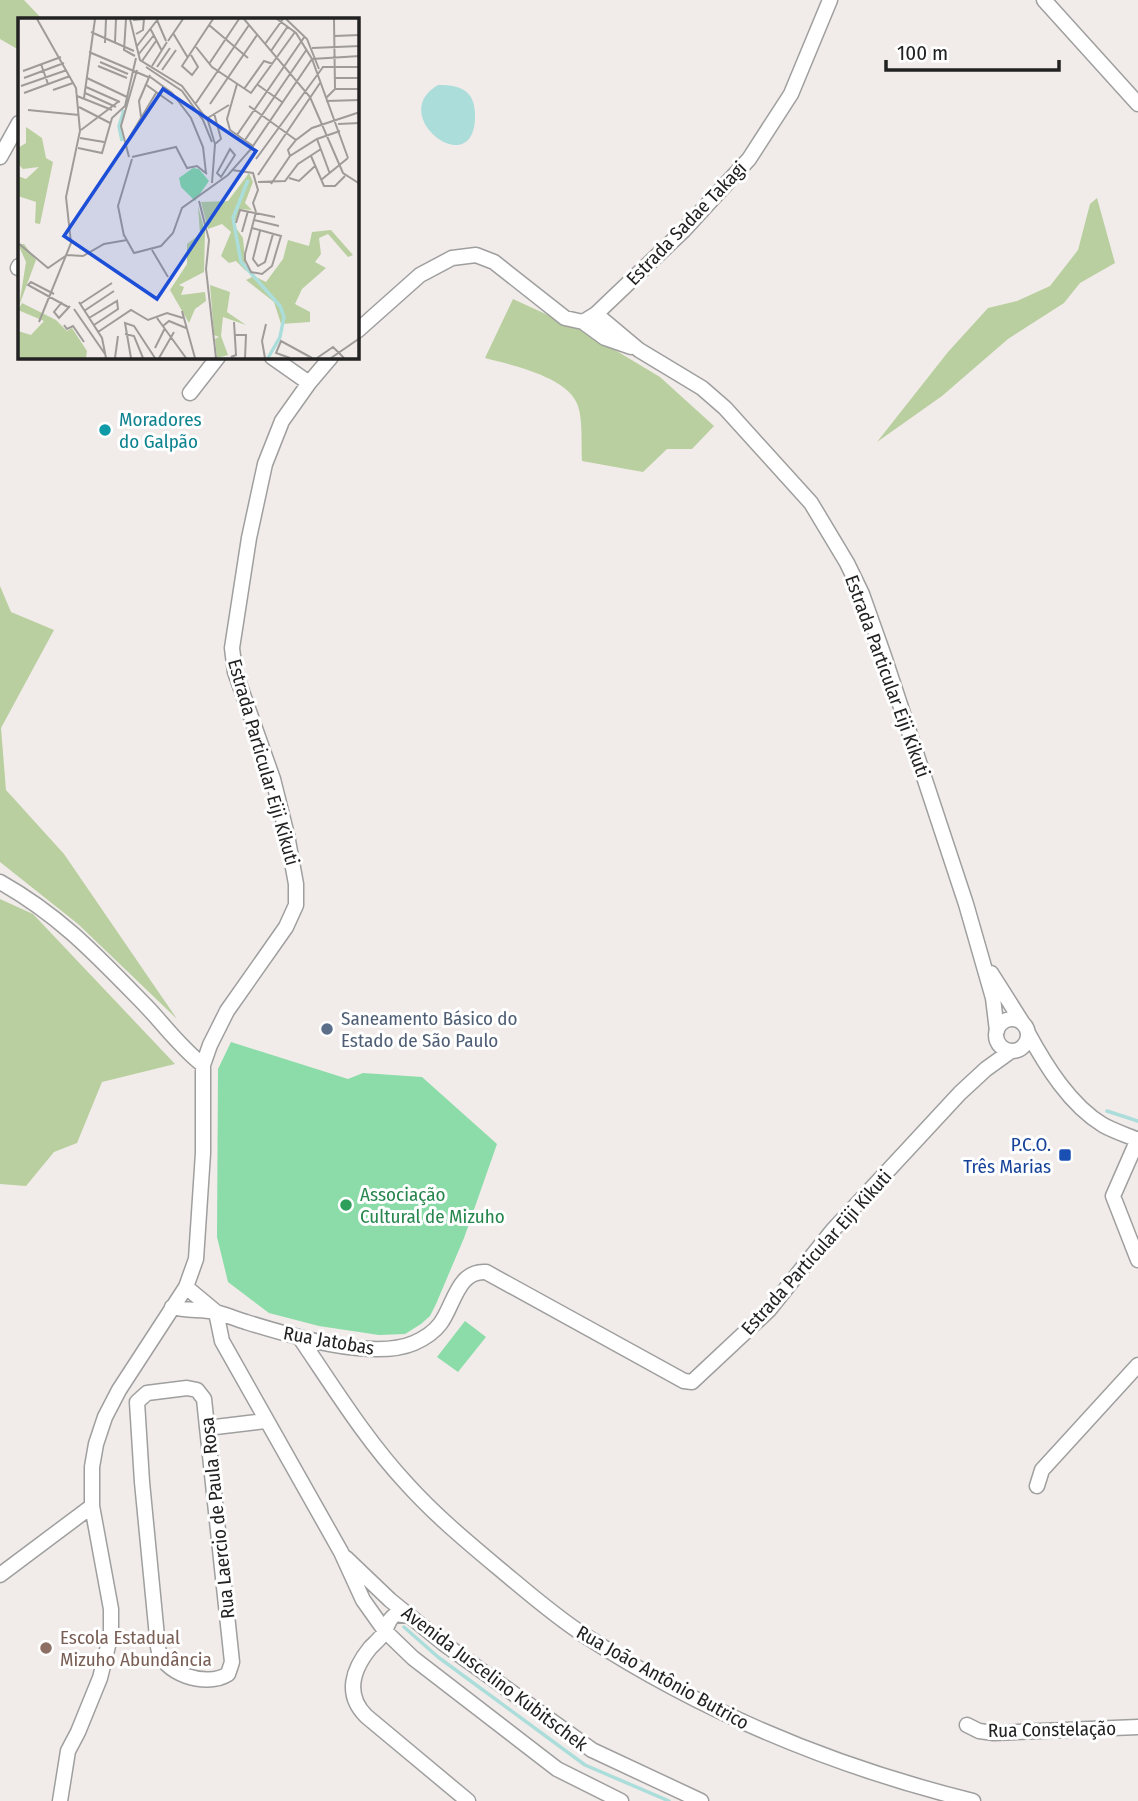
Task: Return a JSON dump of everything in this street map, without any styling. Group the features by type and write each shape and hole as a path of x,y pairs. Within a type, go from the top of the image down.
{"street":[{"name":"Estrada Sadae Takagi","path":"589,318 684,230 749,159 791,94 830,0"},
{"path":"1044,0 1138,104"},
{"path":"0,157 18,125"},
{"name":"Estrada Particular Eiji Kikuti","path":"359,329 421,275 452,258 467,255 484,257 494,262 554,311 572,321 589,318 702,387 725,408 811,503 848,563 862,594 982,957 997,1031"},
{"path":"190,393 216,359"},
{"path":"275,359 309,383"},
{"name":"Estrada Particular Eiji Kikuti","path":"60,1801 68,1751 100,1678 111,1634 111,1609 92,1506 92,1467 105,1417 192,1274 199,1242 203,1065 227,1011 286,926 296,905 296,884 287,835 273,779 235,672 232,648 248,538 265,464 282,422 329,359"},
{"path":"0,882 33,901 87,945 203,1065"},
{"name":"Estrada Particular Eiji Kikuti","path":"982,957 1044,1060 1073,1101 1106,1127 1138,1140"},
{"path":"1015,1050 1027,1041 1025,1027 1013,1019 1002,1023 997,1031 999,1044 1015,1050 1044,1060"},
{"name":"Estrada Particular Eiji Kikuti","path":"459,1289 471,1273 486,1272 684,1381 692,1382 769,1310 832,1231 960,1093 986,1069 1015,1050"},
{"path":"1138,1140 1113,1196 1138,1260"},
{"name":"Rua Jatobas","path":"186,1287 216,1312"},
{"name":"Rua Jatobas","path":"172,1307 216,1312 300,1338 394,1349 429,1335 440,1325 459,1289"},
{"name":"Avenida Juscelino Kubitschek","path":"216,1312 222,1341 341,1552 363,1600 385,1631 413,1658 557,1769 603,1797 621,1801"},
{"name":"Rua João Antônio Butrico","path":"300,1338 372,1442 406,1483 469,1544 583,1634 694,1698 778,1739 873,1773 973,1801"},
{"path":"1037,1486 1042,1469 1138,1365"},
{"name":"Rua Laercio de Paula Rosa","path":"187,1388 197,1390 204,1399 206,1428 232,1662 231,1670 218,1679 198,1677 172,1669 164,1664 159,1654 137,1402 147,1393 187,1388"},
{"path":"206,1428 265,1421"},
{"path":"0,1575 92,1506"},
{"name":"Avenida Juscelino Kubitschek","path":"341,1552 410,1616 454,1651 592,1751 701,1801"},
{"path":"410,1616 396,1614 388,1619 385,1631 354,1672 352,1688 356,1703 366,1716 468,1801"},
{"name":"Rua Constelação","path":"967,1725 979,1731 994,1733 1138,1727"}],"green space":[{"path":"0,0 24,0 41,18 18,18 18,49 0,39"},
{"path":"1097,198 1115,263 1080,283 1064,303 1008,339 942,396 877,442 948,352 988,308 1017,301 1050,286 1078,250 1090,204"},
{"path":"513,299 585,332 660,377 714,426 692,449 667,449 643,472 582,461 581,419 573,396 552,380 485,358"},
{"path":"0,586 11,612 54,630 1,728 6,790 64,854 177,1019 78,924 0,862"},
{"path":"0,899 33,914 175,1064 102,1082 77,1143 54,1152 26,1186 0,1184"},
{"name":"Associação Cultural de Mizuho","path":"231,1042 348,1079 363,1073 422,1077 497,1144 464,1238 430,1316 421,1324 405,1334 379,1335 319,1326 269,1313 228,1282 217,1237 218,1069"},
{"path":"465,1321 486,1337 458,1372 437,1357"}],"water":[{"path":"438,85 461,89 471,97 475,120 470,137 460,144 448,144 436,137 426,125 421,112 424,98"}],"waterway":[{"path":"1107,1111 1138,1121"},
{"path":"404,1627 438,1657 585,1765 669,1801"}],"place":[{"name":"Moradores do Galpão","path":"105,430"},
{"name":"Saneamento Básico do Estado de São Paulo","path":"327,1029"},
{"name":"P.C.O. Três Marias","path":"1065,1155"},
{"name":"Associação Cultural de Mizuho","path":"346,1205"},
{"name":"Escola Estadual Mizuho Abundância","path":"46,1648"}]}
